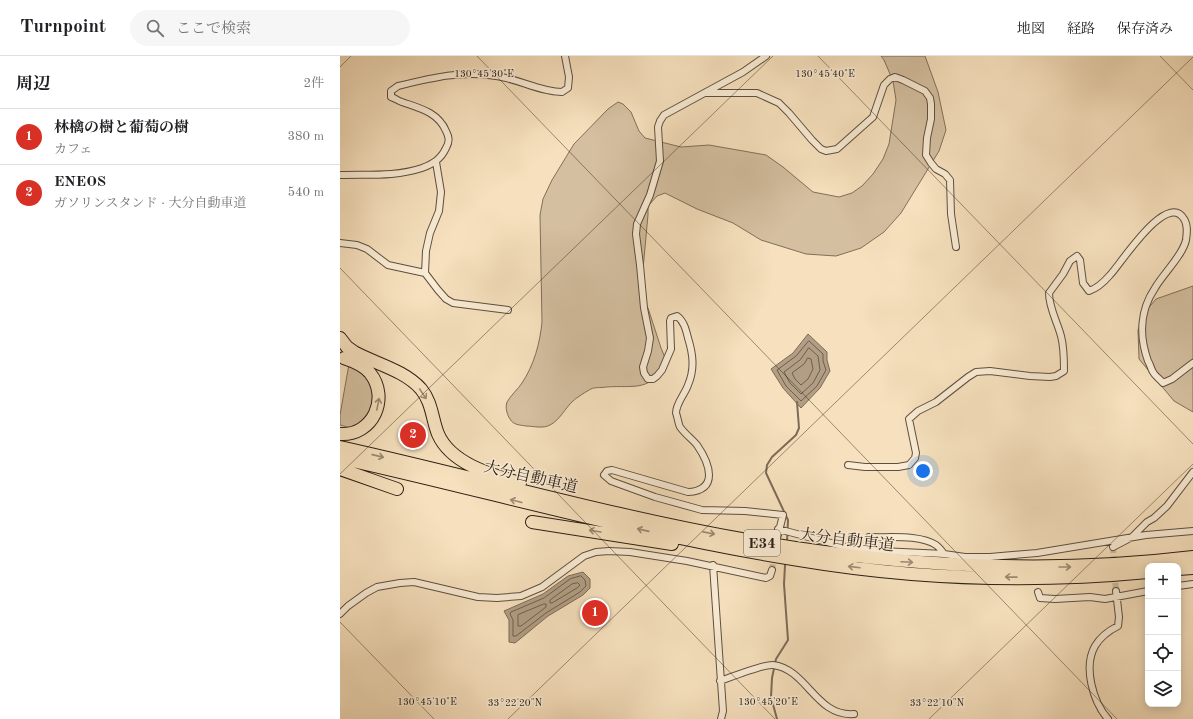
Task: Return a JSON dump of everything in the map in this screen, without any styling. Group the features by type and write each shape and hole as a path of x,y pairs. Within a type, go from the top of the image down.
{"highway":[{"path":"340,338 347,347 354,352 404,376 422,390 432,410 438,435 448,449 460,460 494,475 551,493 689,529"},
{"path":"340,434 355,432 364,427 372,420 379,401 379,390 370,372 360,365 344,358"},
{"name":"大分自動車道","path":"340,447 538,495 689,529 799,549 900,562 1012,567 1128,563 1193,557"},
{"name":"大分自動車道","path":"340,458 691,541 800,561 910,573 1014,578 1072,577 1145,572"},
{"path":"340,469 397,489"},
{"path":"532,522 688,546 800,561"},
{"path":"1181,569 1193,568"}],"street":[{"path":"340,175 397,174 422,168 436,162 444,153 449,138 444,125 435,116 428,112 391,97 391,91 398,86 458,74 477,74 497,76 549,91 562,92 568,88 569,77 565,56"},
{"path":"766,56 743,72 664,115 658,127 660,161 650,195 637,224 636,234 644,308 650,338 648,351 643,366 644,373 648,379 653,379 662,370 671,349 670,321 672,318 677,316 683,323 692,351 694,365 689,384 677,407 676,415 679,426 696,445 705,459 710,476 707,484 698,491 688,492 612,470 607,471 604,475 611,481 655,497 702,510 745,511 783,515 780,531 846,547 881,551 990,558 1037,553 1132,537 1193,531"},
{"path":"704,93 757,93 779,103 812,140 821,149 826,151 837,149 872,117 884,85 890,78 896,77 904,80 924,91 930,98 931,104 931,119 927,138 926,155 930,163 936,169 945,174 950,180 951,214 956,247"},
{"path":"425,273 427,245 439,211 441,192 436,162"},
{"path":"848,465 878,467 909,465 915,458 916,453 909,419 918,410 936,402 976,372 990,371 1050,377 1056,376 1064,371 1064,349 1061,334 1049,302 1049,293 1064,274 1070,261 1077,256 1080,260 1083,283 1089,291 1097,288 1110,275 1144,232 1163,216 1172,212 1180,215 1184,219 1187,234 1185,245 1154,289 1146,306 1142,321 1142,332 1146,355 1153,372 1163,383 1172,379 1193,363"},
{"path":"340,243 357,245 367,249 388,265 425,273 446,299 453,303 508,310"},
{"path":"1113,547 1132,537 1147,522 1154,518 1167,506 1193,472"},
{"path":"869,537 913,538 923,540 938,546 944,554"},
{"path":"340,614 354,602 377,587 400,583 414,582 478,597 497,598 520,596 542,587 584,556 596,552 630,552 713,565 744,574 766,578 770,576 772,570"},
{"path":"1037,553 1038,562"},
{"path":"713,565 723,711 720,719"},
{"path":"1181,586 1193,584"},
{"path":"1038,592 1040,598 1055,599 1090,597 1105,599 1116,594 1145,591"},
{"path":"1108,719 1097,703 1092,691 1090,670 1091,657 1097,644 1107,632 1118,626 1119,617 1116,594"},
{"path":"720,681 772,665 792,672 830,708 845,714 854,714"}],"shaded area":[{"path":"881,56 925,56 938,92 946,130 939,151 901,213 884,232 861,248 836,256 806,254 761,240 733,223 697,209 665,193 657,196 648,206 641,291 643,301 648,308 666,360 661,371 649,383 642,385 591,389 574,400 554,423 547,426 526,426 511,421 507,411 507,402 522,383 530,369 536,354 541,330 540,215 543,199 552,180 574,144 608,109 618,102 623,104 631,112 639,131 645,138 681,147 709,145 766,155 813,192 839,197 852,193 862,186 873,174 883,159 889,144 896,100 893,81"},
{"path":"1193,286 1193,412 1174,401 1139,359 1138,330 1144,313 1156,299"},
{"path":"349,364 359,369 373,387 374,404 362,423 351,428 340,425 340,415"}],"water":[{"path":"808,334 827,352 827,360 830,371 820,388 801,408 783,388 771,369 793,353"},
{"path":"583,572 590,579 590,588 583,595 548,616 515,643 509,642 509,620 504,611 543,594 568,576"}],"waterway":[{"path":"787,542 788,520 766,473 767,465 772,457 796,435 799,428 797,402"},
{"path":"777,719 771,697 772,678 776,659 788,640 784,584 785,565"}],"tunnel":[{"path":"1113,547 1116,591"},
{"path":"772,570 774,554"}],"place":[{"name":"ENEOS","path":"413,435"},
{"name":"林檎の樹と葡萄の樹","path":"595,613"}]}
